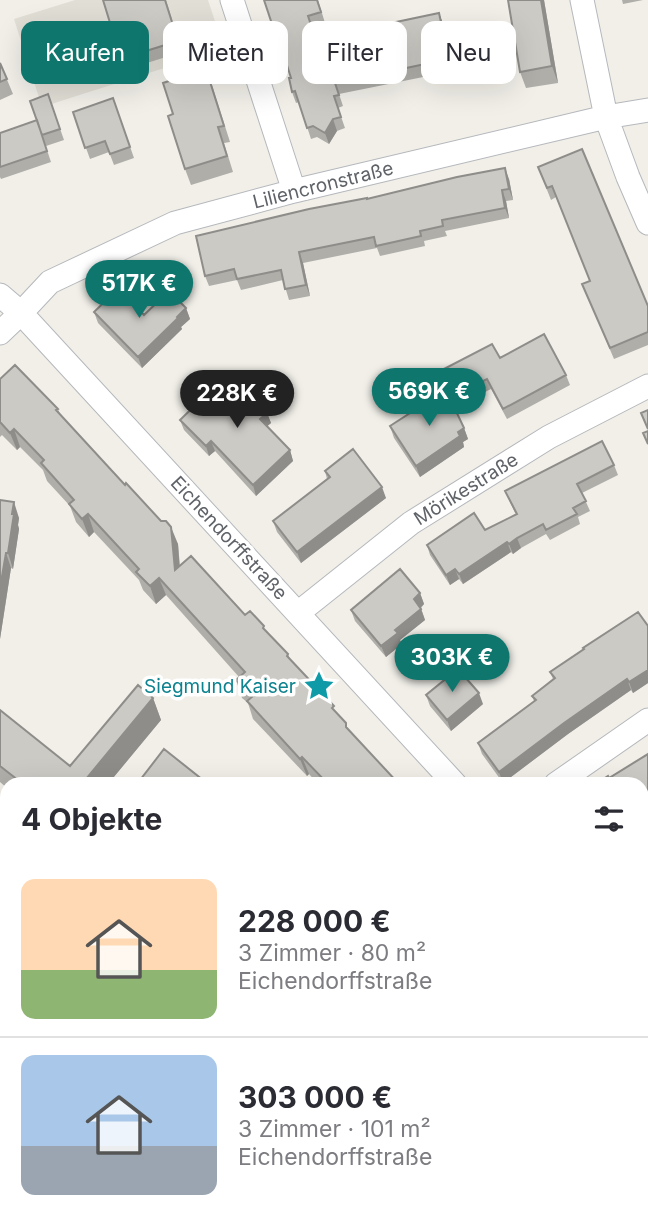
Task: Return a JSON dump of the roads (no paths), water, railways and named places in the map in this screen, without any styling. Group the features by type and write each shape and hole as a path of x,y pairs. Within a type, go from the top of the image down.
{"street":[{"path":"232,0 294,191"},
{"path":"582,0 607,117 648,223"},
{"name":"Liliencronstraße","path":"0,333 10,313 50,282 175,223 294,191 607,117 648,110"},
{"name":"Eichendorffstraße","path":"0,295 10,313 298,613 448,777"},
{"name":"Mörikestraße","path":"298,613 411,523 549,437 648,386"},
{"path":"566,777 648,720"}],"place":[{"name":"Siegmund Kaiser","path":"319,686"}]}
